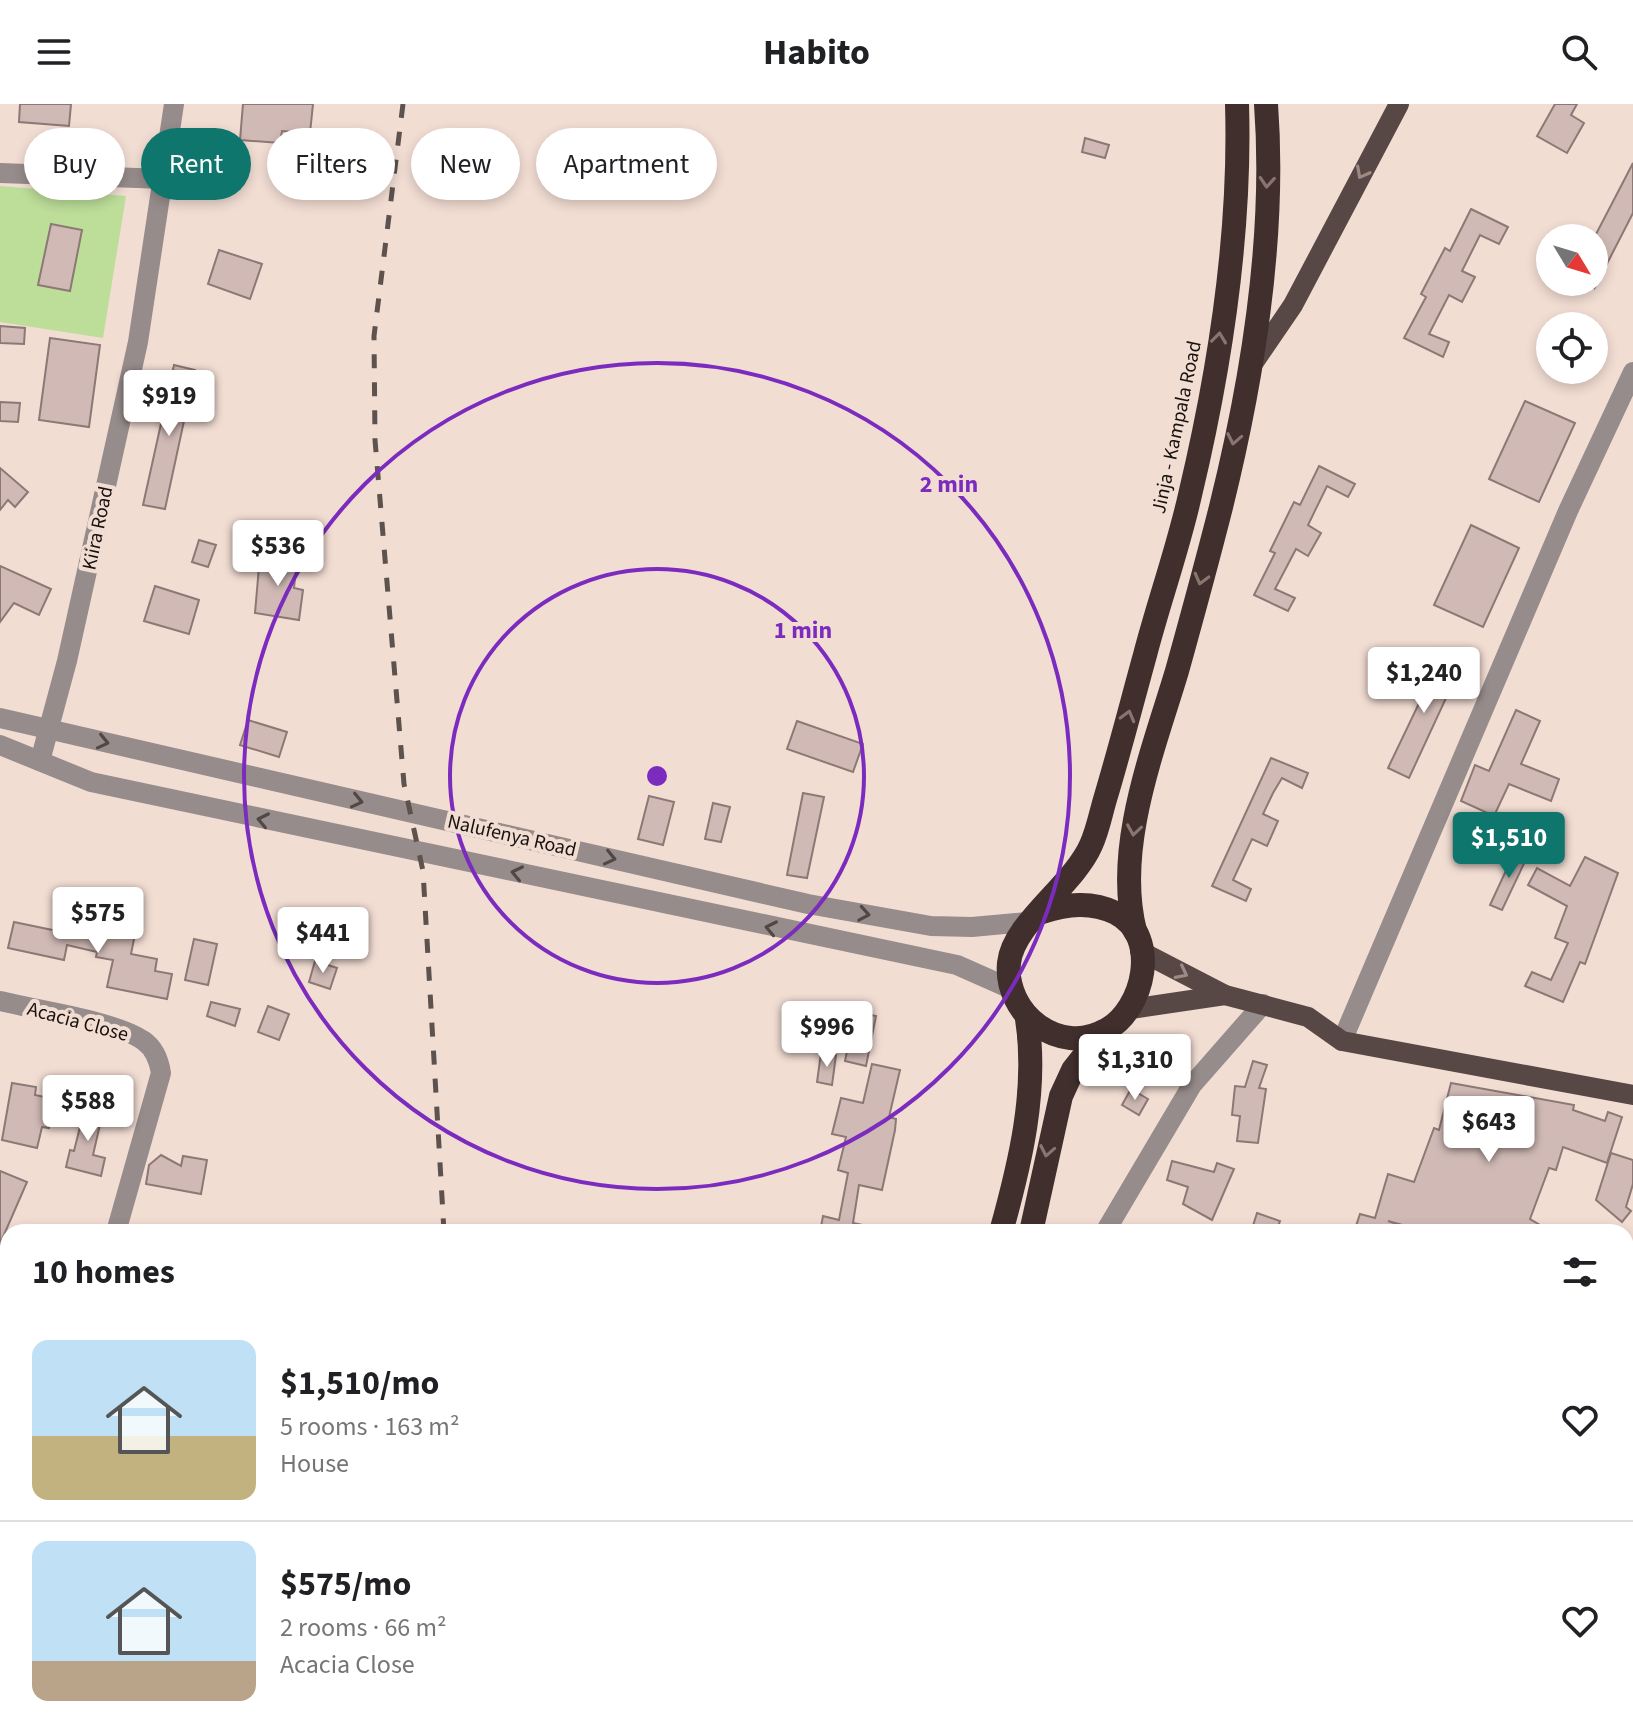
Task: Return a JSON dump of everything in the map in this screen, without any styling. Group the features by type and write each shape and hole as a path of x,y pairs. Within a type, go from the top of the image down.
{"highway":[{"name":"Jinja - Kampala Road","path":"1034,917 1091,845 1190,498 1217,361 1234,228 1237,104"},
{"path":"1033,1224 1061,1096 1073,1070 1103,1032 1131,1009 1140,991 1138,941 1131,913 1131,833 1221,504 1247,373 1260,291 1269,144 1266,104"},
{"path":"1003,1224 1016,1180 1028,1109 1032,1052 1027,1019 1009,988 1011,953 1034,917 1083,904 1118,914 1138,941"},
{"path":"1027,1019 1059,1036 1081,1038 1103,1032"}],"main road":[{"path":"1247,373 1293,305 1399,104"},
{"path":"1138,941 1225,995 1308,1017 1342,1041 1633,1095"},
{"path":"1131,1009 1225,995"}],"street":[{"name":"Kiira Road","path":"171,128 174,104"},
{"path":"0,173 141,178"},
{"name":"Kiira Road","path":"40,761 67,661 138,342 161,200"},
{"path":"1342,1041 1549,554 1633,372"},
{"name":"Nalufenya Road","path":"0,718 808,904 931,926 972,927 1034,917"},
{"name":"Nalufenya Road","path":"0,745 91,782 178,803 957,965 1009,988"},
{"name":"Acacia Close","path":"0,1001 125,1032 153,1048 160,1062 161,1073 118,1224"},
{"path":"1110,1224 1192,1085 1263,1004"}],"green space":[{"path":"0,186 24,188 24,200 125,200 126,196 103,338 0,322"}],"building":[{"path":"20,104 71,104 69,126 19,122"},
{"path":"243,104 313,104 311,128 267,128 267,142 251,141 251,128 241,128"},
{"path":"1555,104 1577,104 1571,115 1584,123 1567,153 1537,136"},
{"path":"1085,138 1109,145 1105,158 1082,152"},
{"path":"1633,163 1633,213 1608,262 1608,224 1601,224"},
{"path":"1471,209 1508,227 1499,244 1480,235 1462,271 1475,277 1462,302 1449,295 1429,334 1449,342 1443,357 1404,338 1426,297 1421,294 1445,248 1450,251"},
{"path":"51,224 82,230 70,291 38,285"},
{"path":"219,250 262,264 250,299 208,284"},
{"path":"0,326 25,328 24,344 0,343"},
{"path":"50,338 100,345 89,427 39,420"},
{"path":"174,365 195,370 165,509 143,505"},
{"path":"1525,401 1575,423 1539,502 1489,479"},
{"path":"0,402 20,403 18,422 0,421"},
{"path":"1319,466 1355,484 1348,497 1327,486 1308,525 1321,533 1308,556 1296,549 1275,589 1295,598 1288,611 1254,595 1275,553 1270,551 1294,502 1300,505"},
{"path":"0,468 28,492 15,507 8,500 0,510"},
{"path":"1471,525 1519,548 1483,627 1434,605"},
{"path":"199,540 216,545 208,567 192,562"},
{"path":"260,555 297,559 294,588 303,590 299,620 255,613"},
{"path":"0,566 51,589 39,615 14,603 0,622"},
{"path":"155,586 199,600 189,634 144,621"},
{"path":"1438,648 1456,655 1446,680 1453,683 1409,778 1388,768 1434,672 1429,670"},
{"path":"1516,710 1540,721 1521,764 1559,779 1551,801 1509,784 1494,816 1461,801 1475,765 1489,771"},
{"path":"248,720 287,732 279,757 240,745"},
{"path":"797,721 863,744 853,772 787,749"},
{"path":"1271,758 1308,773 1302,788 1282,778 1273,793 1263,814 1278,821 1267,846 1252,839 1233,880 1251,889 1246,901 1212,886"},
{"path":"803,793 824,797 807,878 787,875"},
{"path":"649,796 674,802 663,845 638,839"},
{"path":"713,803 730,807 721,842 705,839"},
{"path":"1516,849 1528,855 1502,910 1490,905"},
{"path":"1585,857 1618,873 1585,964 1580,962 1563,1002 1525,986 1532,972 1551,980 1568,943 1555,938 1567,906 1528,885 1537,868 1570,886"},
{"path":"14,922 67,933 68,928 100,936 102,922 136,929 131,954 157,959 155,971 172,974 167,999 107,987 113,960 96,957 97,952 67,945 64,960 8,948"},
{"path":"194,939 217,944 208,985 185,980"},
{"path":"315,961 337,968 330,989 309,982"},
{"path":"211,1002 240,1009 235,1026 207,1016"},
{"path":"268,1006 289,1014 279,1040 258,1032"},
{"path":"855,1012 876,1016 866,1066 845,1061"},
{"path":"821,1053 836,1055 832,1085 817,1082"},
{"path":"1253,1061 1267,1065 1259,1088 1266,1089 1258,1143 1237,1141 1240,1116 1232,1115 1235,1086 1245,1087"},
{"path":"872,1064 900,1070 889,1117 896,1119 895,1130 882,1190 859,1185 853,1223 858,1224 822,1224 823,1216 839,1220 848,1173 838,1170 846,1137 832,1134 841,1098 863,1103"},
{"path":"12,1083 36,1087 35,1095 54,1099 49,1128 42,1127 37,1148 2,1140"},
{"path":"1451,1083 1574,1105 1573,1110 1605,1121 1608,1112 1622,1117 1607,1163 1563,1147 1556,1170 1549,1168 1530,1219 1538,1224 1399,1224 1388,1221 1397,1224 1357,1224 1360,1214 1375,1218 1388,1174 1414,1182 1434,1128 1439,1130"},
{"path":"1131,1089 1148,1099 1139,1115 1122,1105"},
{"path":"86,1103 104,1107 93,1155 105,1158 101,1176 66,1167 70,1150 74,1151"},
{"path":"1611,1153 1633,1160 1633,1184 1626,1207 1631,1211 1622,1222 1596,1200"},
{"path":"161,1155 181,1166 183,1156 207,1160 201,1194 146,1184 149,1165"},
{"path":"1172,1161 1214,1172 1217,1163 1234,1169 1212,1220 1183,1204 1188,1187 1167,1180"},
{"path":"0,1171 27,1182 9,1224 0,1224"},
{"path":"1257,1213 1280,1221 1279,1224 1254,1224"}],"railway":[{"path":"403,104 374,336 375,440 404,784 423,871 444,1224"}]}
